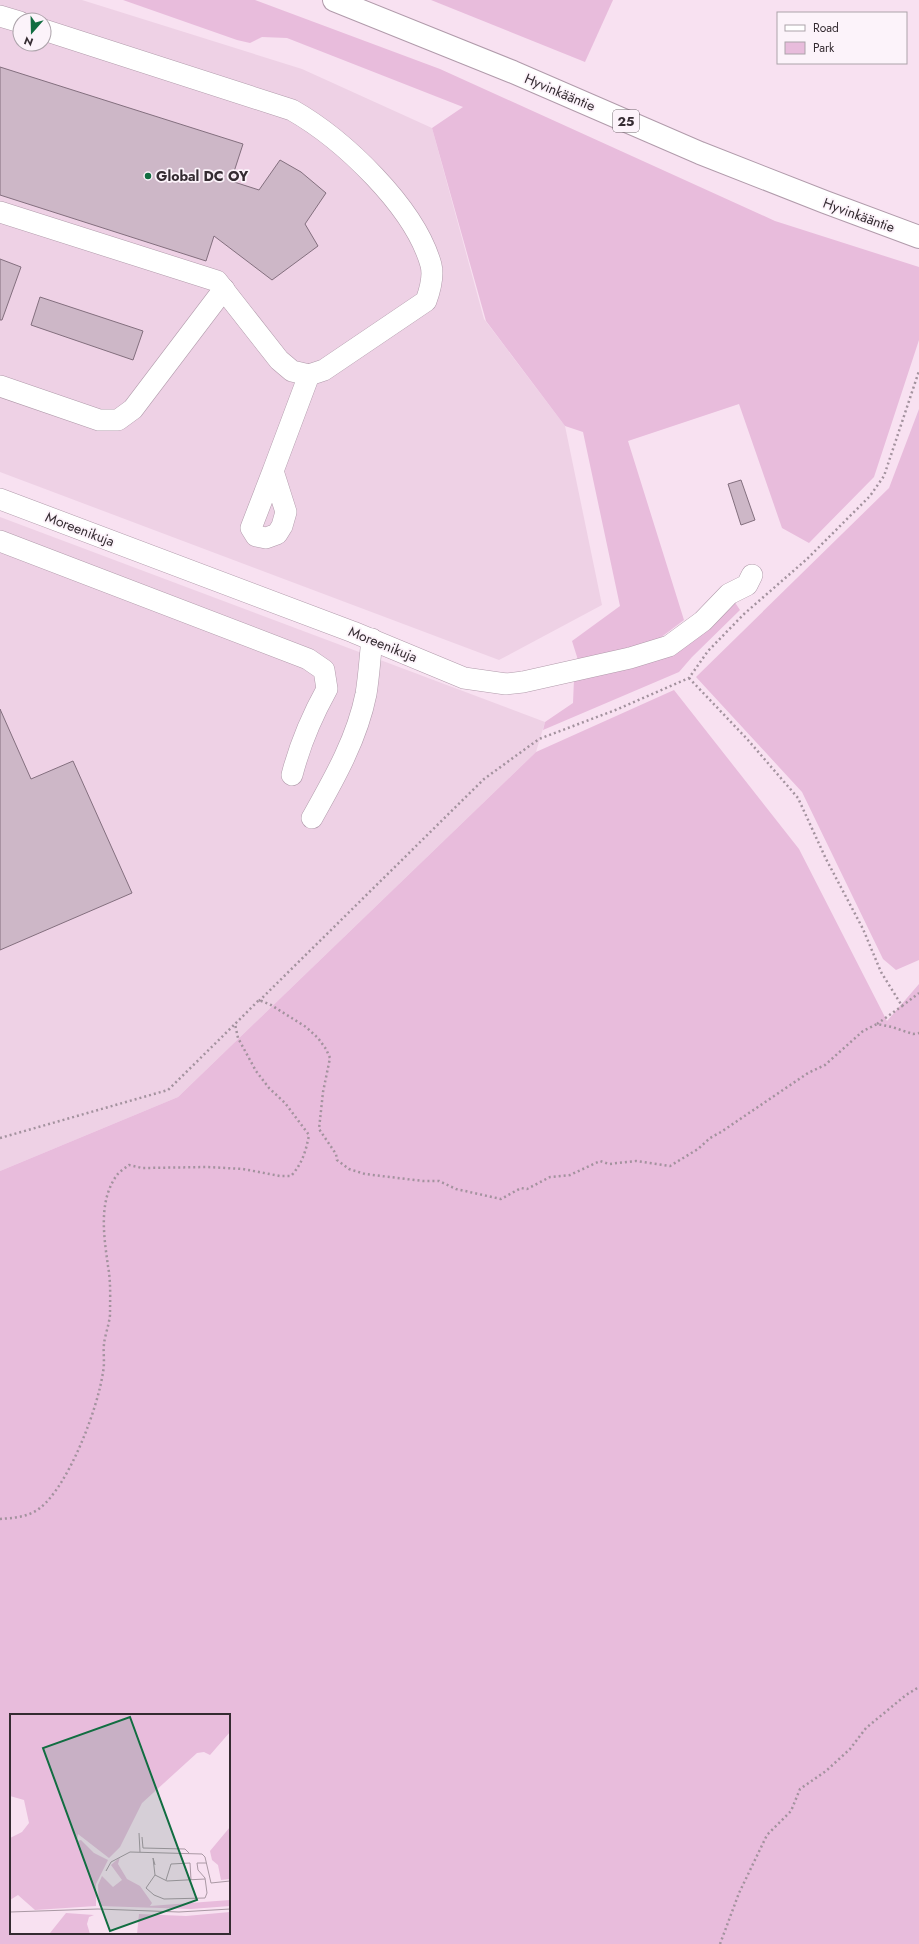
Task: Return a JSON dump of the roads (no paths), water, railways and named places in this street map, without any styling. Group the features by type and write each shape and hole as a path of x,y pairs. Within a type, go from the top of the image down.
{"highway":[{"name":"Hyvinkääntie","path":"334,0 513,72 700,153 919,237"}],"lane":[{"path":"0,16 12,20"},
{"path":"0,212 217,281 279,360 292,371 309,376 324,370 426,301 431,287 431,266 417,232 375,176 333,136 292,110 52,33"},
{"path":"0,386 99,420 118,420 133,409 224,289"},
{"path":"273,471 309,376"},
{"name":"Moreenikuja","path":"0,499 372,639 464,678 506,684 523,682 630,658 669,646 703,621 729,594 747,585 752,574"},
{"path":"0,541 308,659 324,670 327,688 316,709 300,748 292,775"},
{"path":"312,818 336,774 351,742 366,695 372,639"}],"place":[{"name":"Global DC OY","path":"148,176"}]}
